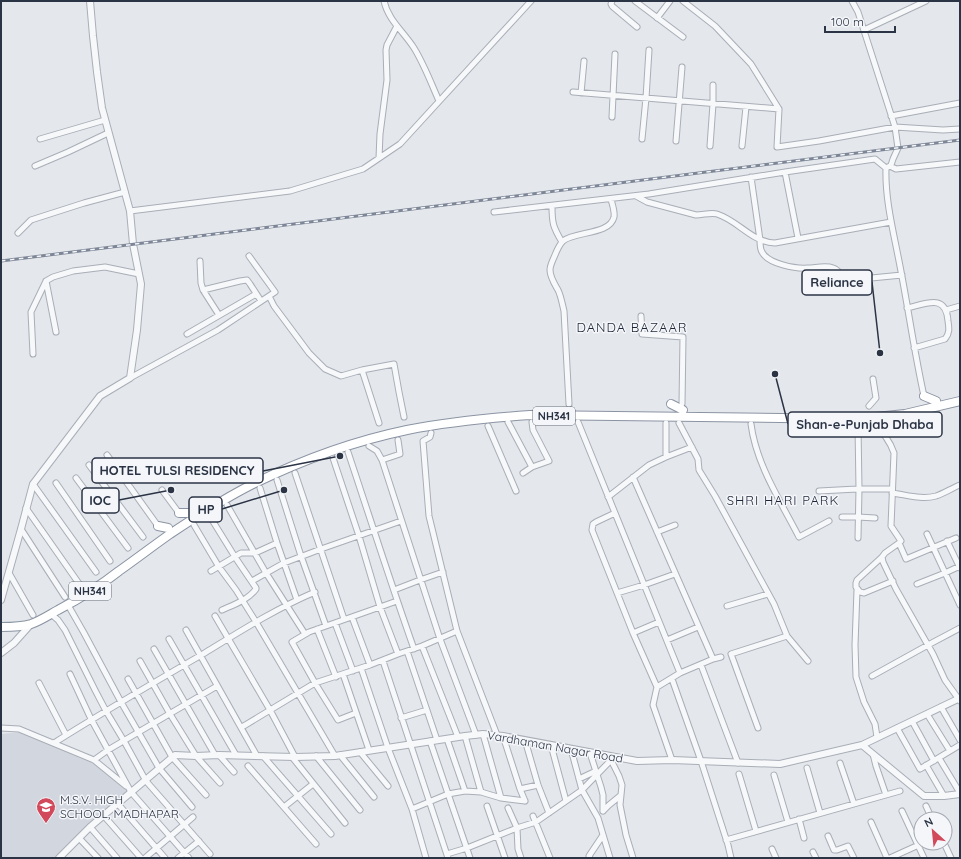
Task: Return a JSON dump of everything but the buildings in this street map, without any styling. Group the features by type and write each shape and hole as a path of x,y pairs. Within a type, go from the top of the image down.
{"highway":[{"path":"924,396 936,400"},
{"name":"NH341","path":"399,436 451,423 490,418 526,416 745,418 860,423 960,401"},
{"path":"672,404 682,407"},
{"name":"NH341","path":"526,416 532,422"},
{"path":"672,417 679,423"},
{"name":"NH341","path":"745,418 753,424"},
{"name":"NH341","path":"1,627 14,627 31,624 68,605 120,571 169,531 253,484 283,470 382,436 416,436"},
{"name":"NH341","path":"333,454 348,452"},
{"path":"179,513 191,513"},
{"path":"158,526 169,531"}],"street":[{"path":"90,1 102,108 130,211 133,244 141,284 137,330 130,378"},
{"path":"384,1 390,15 416,52 439,101"},
{"path":"130,211 290,191 363,169 400,144 531,1"},
{"path":"612,1 612,6 637,27"},
{"path":"635,1 682,37"},
{"path":"657,18 670,1"},
{"path":"683,1 715,26 751,64 779,109 777,147 895,127 960,130"},
{"path":"852,1 858,12 895,127 898,148 891,165 888,167 886,185 891,222 924,396"},
{"path":"864,30 926,1"},
{"path":"379,158 387,80 386,50 397,26"},
{"path":"642,138 649,50"},
{"path":"612,117 615,54"},
{"path":"581,93 584,60"},
{"path":"676,141 682,67"},
{"path":"710,146 713,85"},
{"path":"573,92 779,109"},
{"path":"891,116 960,103"},
{"path":"742,146 746,107"},
{"path":"40,139 105,120"},
{"path":"35,166 108,133"},
{"path":"494,212 636,196 875,159 888,167 896,169 960,162"},
{"path":"785,172 798,238"},
{"path":"751,177 760,247 762,253 770,260 776,263 806,269 833,267 845,278 851,280 902,275"},
{"path":"18,233 31,220 84,202 125,192"},
{"path":"636,196 647,202 696,215 711,213 725,217 760,240 775,243 891,222"},
{"path":"570,404 564,311 562,300 551,277 550,270 562,242 569,238 603,229 610,224 614,214 610,199"},
{"path":"552,206 552,219 554,227 562,242"},
{"path":"1,600 33,484 100,396 218,330 275,292 249,256"},
{"path":"200,261 201,283 203,290 219,315"},
{"path":"33,354 31,312 46,281 53,277 73,271 105,267 139,274"},
{"path":"203,290 247,280 261,301"},
{"path":"46,281 56,332"},
{"path":"187,334 256,294"},
{"path":"269,296 274,306 309,353 325,369 341,376 362,370 394,364 404,417"},
{"path":"907,308 928,303 936,303 941,304 946,310 948,316 949,333 947,337 942,340 914,348"},
{"path":"946,310 960,306"},
{"path":"641,316 642,334 683,337 682,407"},
{"path":"362,370 379,423"},
{"path":"869,406 876,398 873,379"},
{"path":"508,422 532,467"},
{"path":"523,473 532,467 549,461 533,430 532,422"},
{"path":"578,422 680,673"},
{"path":"666,423 666,457"},
{"path":"679,423 698,459 699,470 715,496 774,604 787,636 808,661"},
{"path":"858,538 860,423"},
{"path":"753,424 752,435 765,473 799,537 829,521"},
{"path":"875,424 887,437 894,453 891,526 900,541 899,544 906,559 956,538"},
{"path":"488,426 516,491"},
{"path":"431,433 430,437 423,440 429,516 457,632 496,735"},
{"path":"382,460 400,454 399,436"},
{"path":"369,446 377,451 382,460 440,639 476,735"},
{"path":"608,497 649,465 692,448"},
{"path":"348,452 414,648"},
{"path":"333,454 380,607 398,654"},
{"path":"107,455 158,526"},
{"path":"89,465 143,537"},
{"path":"295,473 344,619"},
{"path":"76,478 128,548"},
{"path":"633,478 713,660"},
{"path":"277,480 301,556 326,626"},
{"path":"56,483 110,561"},
{"path":"33,484 96,572"},
{"path":"819,491 859,489 892,491 928,498 937,496 960,485"},
{"path":"260,488 297,600"},
{"path":"162,490 179,513"},
{"path":"227,505 266,573 305,634"},
{"path":"26,508 80,585"},
{"path":"615,513 593,524 592,527 594,536 633,633 657,687 653,705 672,760"},
{"path":"209,515 256,589 253,593 242,600 222,610"},
{"path":"842,518 875,518"},
{"path":"252,581 284,563 301,556 401,521"},
{"path":"194,525 219,567 256,622 337,755 374,797"},
{"path":"657,532 675,525"},
{"path":"21,529 65,597"},
{"path":"927,534 959,599 960,605"},
{"path":"917,584 960,567 947,541"},
{"path":"211,571 242,553 255,553 277,543"},
{"path":"877,737 875,724 864,702 856,677 856,584 857,580 885,553 899,544"},
{"path":"882,557 883,562 928,645 945,680 960,699"},
{"path":"394,590 443,572"},
{"path":"9,573 33,615"},
{"path":"617,593 675,574"},
{"path":"857,590 864,593 893,581"},
{"path":"54,743 91,719 256,622 315,592"},
{"path":"727,606 768,594"},
{"path":"356,713 338,720 292,642 317,629 397,601"},
{"path":"68,605 159,768 192,807"},
{"path":"51,614 66,630 106,711 146,781 210,854"},
{"path":"215,616 270,710 293,757 345,823"},
{"path":"352,617 370,665"},
{"path":"633,633 659,622"},
{"path":"335,623 353,671"},
{"path":"1,653 14,643 31,624"},
{"path":"667,640 698,626"},
{"path":"872,676 960,628"},
{"path":"317,629 336,676"},
{"path":"186,630 217,686 260,756 331,834"},
{"path":"242,727 315,683 383,661 457,632"},
{"path":"758,728 731,654 787,636"},
{"path":"169,639 236,755"},
{"path":"422,646 458,737"},
{"path":"154,649 217,755 234,772"},
{"path":"407,651 437,740"},
{"path":"657,687 680,673 721,657"},
{"path":"140,661 152,684 196,756 220,783"},
{"path":"383,661 448,856 517,828 536,822 582,790 597,773 613,759 622,785 620,805 626,835 633,858"},
{"path":"701,664 738,763"},
{"path":"361,668 388,748 412,809 426,858"},
{"path":"70,674 91,719 130,790"},
{"path":"343,674 369,750"},
{"path":"128,679 172,757 206,795"},
{"path":"672,679 701,761 731,858"},
{"path":"39,683 66,735"},
{"path":"94,760 108,750 217,686"},
{"name":"Vardhaman Nagar Road","path":"172,757 175,754 196,756 236,755 293,757 337,755 483,734 503,736 551,745 613,759 637,761 672,760 780,764 862,744 960,699"},
{"path":"941,707 960,740"},
{"path":"401,718 427,710"},
{"path":"927,714 950,751"},
{"path":"862,744 924,796 944,796 960,793 936,760 912,721"},
{"path":"1,728 19,729 94,760 130,790 189,858"},
{"path":"897,728 920,769 950,751 959,748"},
{"path":"483,734 501,798"},
{"path":"465,736 481,792"},
{"path":"412,809 448,794 465,791 481,792 501,798 525,802 503,736"},
{"path":"447,739 465,791"},
{"path":"525,740 538,785 549,813"},
{"path":"430,741 470,858"},
{"path":"551,745 566,801"},
{"path":"571,749 582,790 598,818 610,858"},
{"path":"360,752 388,786"},
{"path":"590,753 603,795 603,811"},
{"path":"873,754 886,795"},
{"path":"316,756 360,810"},
{"path":"59,858 90,827 118,804 130,790 146,781 172,757"},
{"path":"840,763 854,804"},
{"path":"926,765 944,796"},
{"path":"248,766 316,844"},
{"path":"807,768 820,813"},
{"path":"579,779 597,773"},
{"path":"739,774 756,832"},
{"path":"774,775 788,822"},
{"path":"284,807 313,784"},
{"path":"520,789 538,785"},
{"path":"726,840 900,791"},
{"path":"598,818 603,811 620,796"},
{"path":"118,804 165,858"},
{"path":"487,806 505,858"},
{"path":"926,806 928,811"},
{"path":"508,808 517,828 518,849 521,858"},
{"path":"902,810 913,830"},
{"path":"104,816 141,858"},
{"path":"533,816 550,858"},
{"path":"145,858 192,817"},
{"path":"799,819 804,838"},
{"path":"871,822 887,858"},
{"path":"90,827 117,858"},
{"path":"590,858 589,856 603,835"},
{"path":"828,836 834,850 848,846 854,858"},
{"path":"79,838 98,858"},
{"path":"178,858 199,841"},
{"path":"890,858 913,848"},
{"path":"772,849 776,858"},
{"path":"813,852 816,858"}],"shaded area":[{"name":"M.S.V. HIGH SCHOOL, MADHAPAR","path":"23,732 96,764 128,790 54,858 1,858 1,734"}],"railway":[{"path":"1,261 960,140"}],"place":[{"name":"Reliance","path":"880,353"},
{"name":"Shan-e-Punjab Dhaba","path":"775,374"},
{"name":"HOTEL TULSI RESIDENCY","path":"340,456"},
{"name":"IOC","path":"171,490"},
{"name":"HP","path":"284,490"},
{"name":"M.S.V. HIGH SCHOOL, MADHAPAR","path":"46,824"}],"district":[{"name":"DANDA BAZAAR","path":"632,327"},
{"name":"SHRI HARI PARK","path":"783,500"}]}
